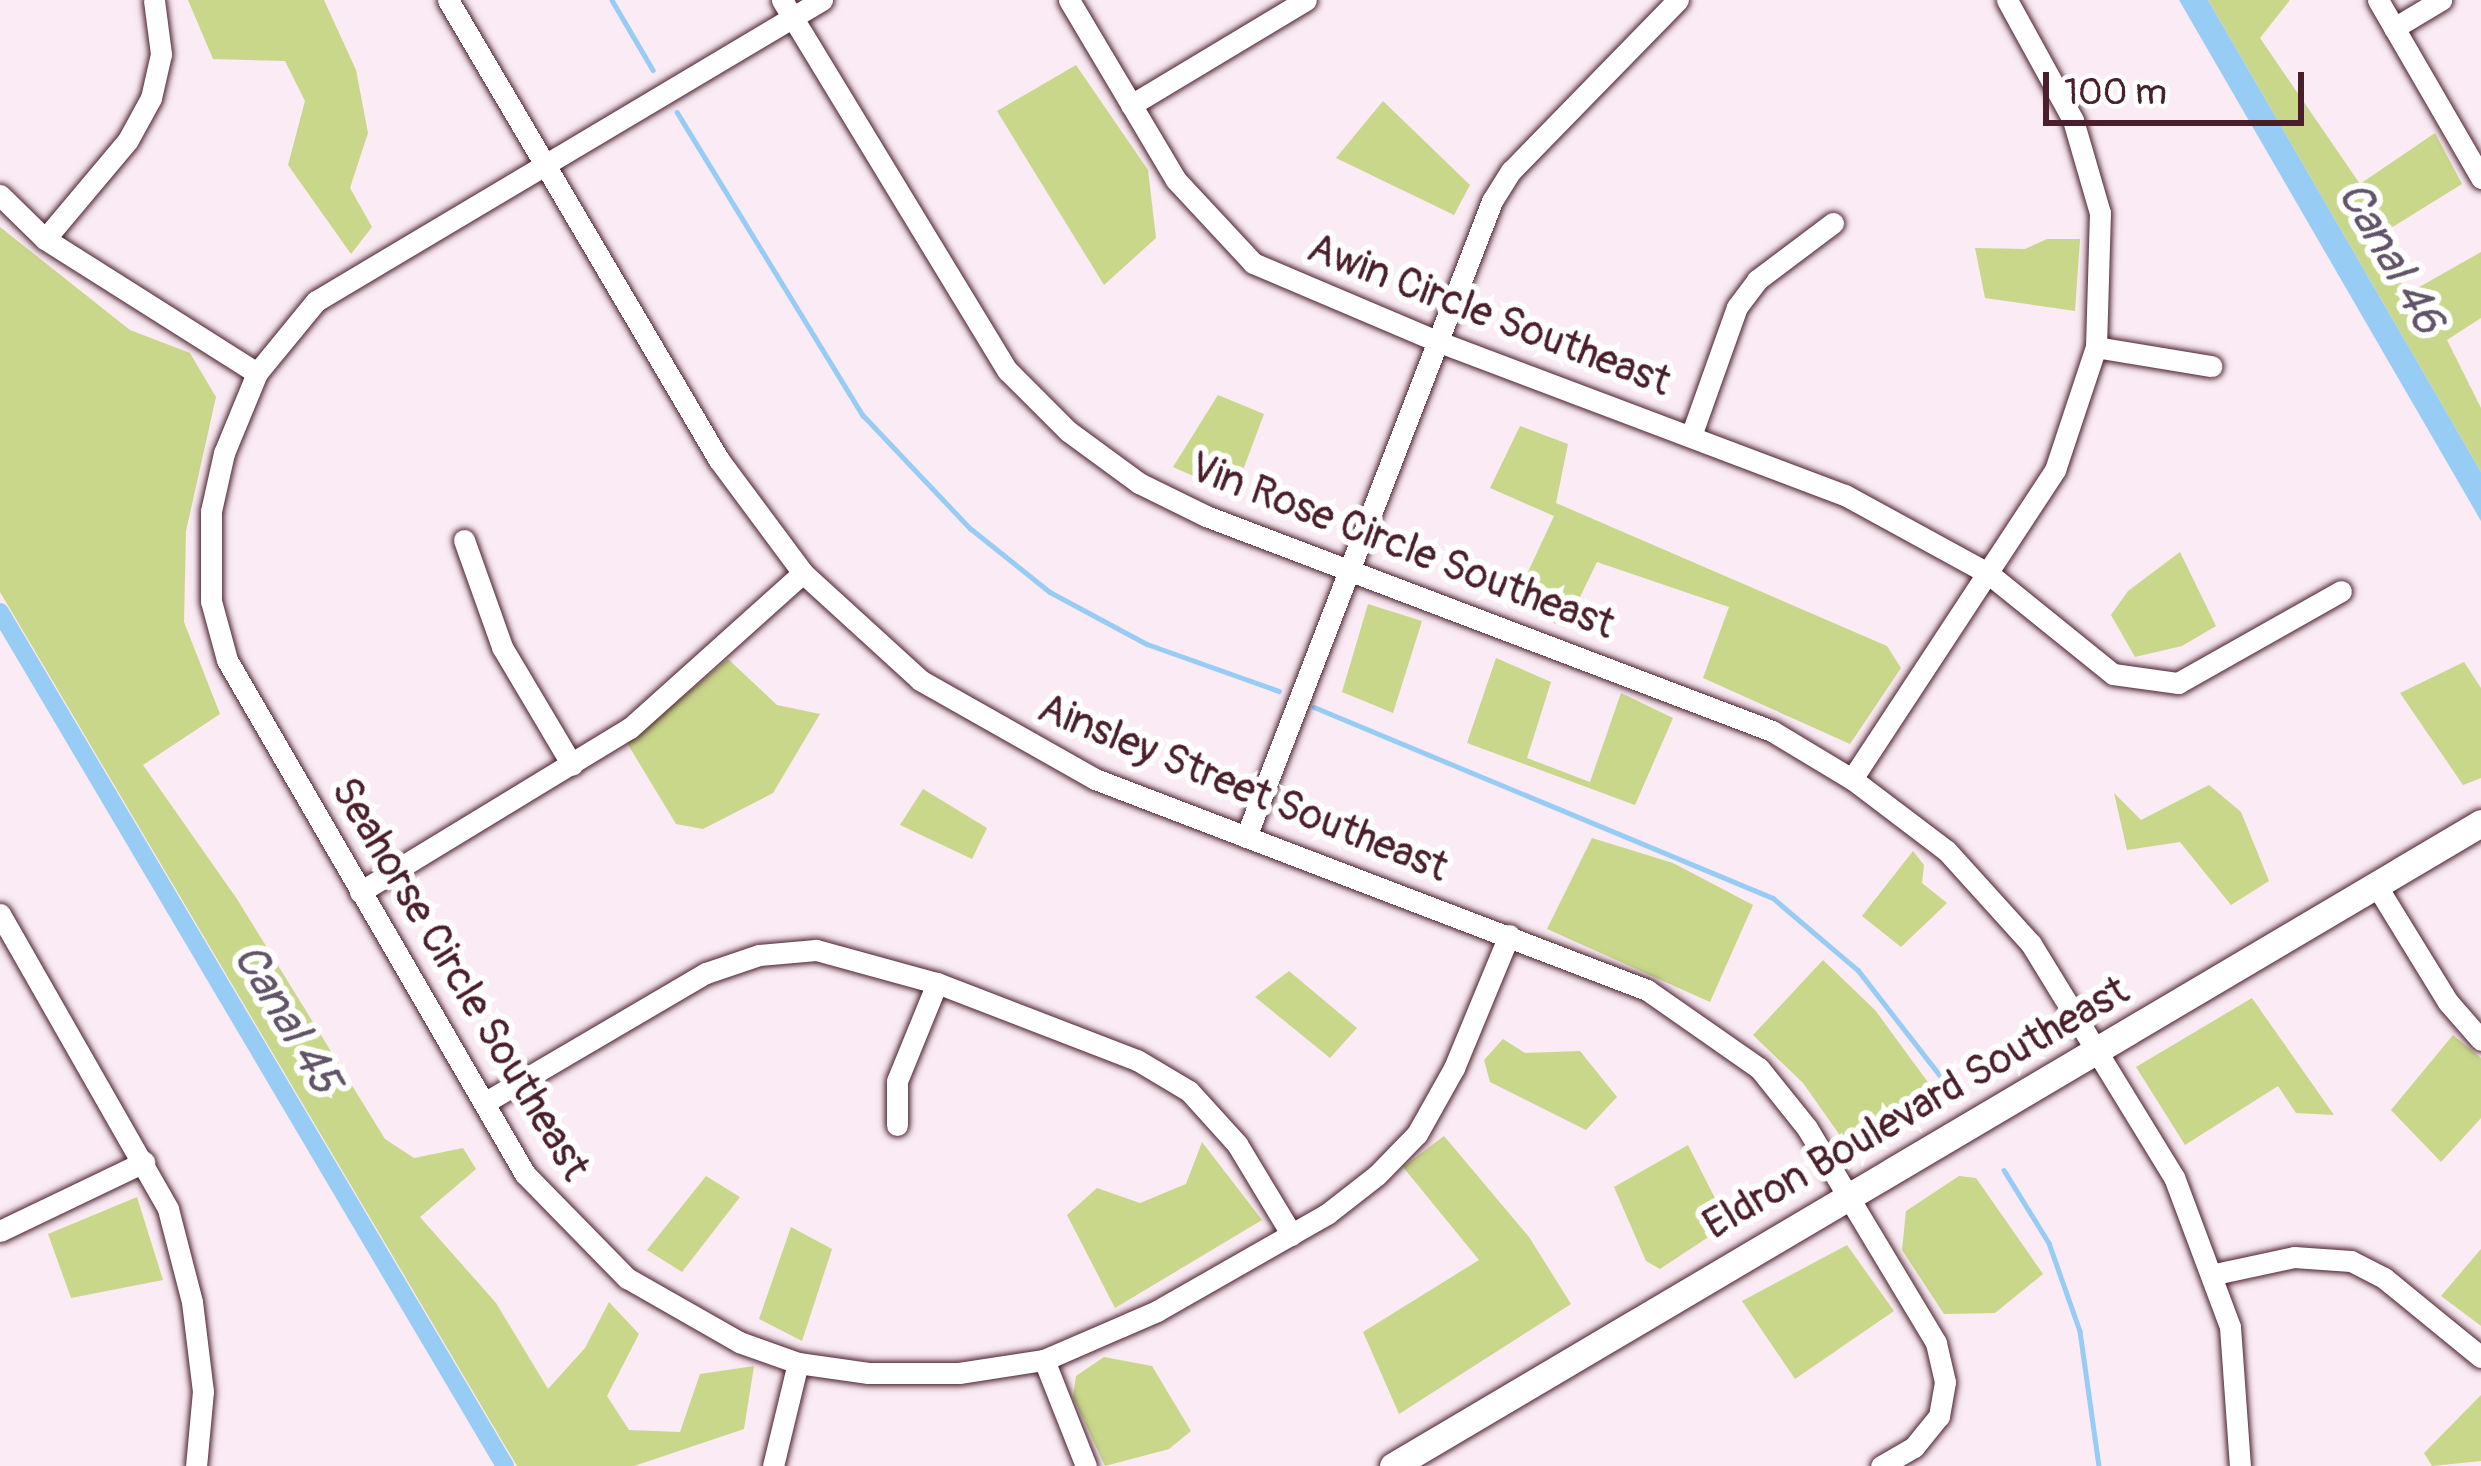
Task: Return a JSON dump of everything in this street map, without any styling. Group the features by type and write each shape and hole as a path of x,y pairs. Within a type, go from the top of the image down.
{"street":[{"path":"45,239 128,140 151,98 161,54 154,0"},
{"name":"Ainsley Street Southeast","path":"448,0 719,460 803,573 920,680 1011,738 1246,838 1647,990 1715,1032 1759,1068 1808,1128 1936,1343 1945,1382 1939,1416 1914,1447 1881,1466"},
{"name":"Seahorse Circle Southeast","path":"822,0 787,9 545,164 316,301 257,374 224,452 211,511 211,601 226,659 525,1174 627,1278 679,1313 798,1363 915,1376 1044,1360 1114,1334 1292,1235 1377,1175 1417,1134 1454,1068 1508,935"},
{"name":"Awin Circle Southeast","path":"1069,0 1176,180 1253,262 1434,340 1845,495 1989,574 2114,674 2148,685 2208,671 2341,591"},
{"path":"1131,105 1306,0"},
{"path":"1246,838 1434,340 1510,171 1678,0"},
{"path":"1852,778 2055,470 2096,347 2100,213 2073,120 2007,0"},
{"path":"2378,0 2481,178"},
{"path":"2394,28 2441,0"},
{"name":"Vin Rose Circle Southeast","path":"787,9 958,300 1023,386 1139,483 1206,517 1772,731 1852,778 1976,882 2032,944 2174,1177 2215,1274 2242,1405 2240,1466"},
{"path":"0,195 45,239 257,374"},
{"path":"1691,436 1737,308 1757,280 1834,223"},
{"path":"2096,347 2211,367"},
{"path":"464,540 502,647 572,765"},
{"path":"360,892 630,728 803,573"},
{"name":"Eldron Boulevard Southeast","path":"1393,1466 2481,824"},
{"path":"2376,885 2448,1002 2481,1040"},
{"path":"0,914 168,1209 192,1301 203,1390 196,1466"},
{"path":"484,1103 706,973 759,956 816,950 937,983 1137,1060 1189,1091 1237,1144 1292,1235"},
{"path":"897,1125 897,1081 937,983"},
{"path":"0,1231 144,1162"},
{"path":"2215,1274 2294,1257 2351,1261 2384,1278 2481,1358"},
{"path":"1044,1360 1086,1466"},
{"path":"772,1466 798,1363"}],"green space":[{"path":"188,0 324,0 356,70 368,133 350,188 372,227 351,254 288,165 305,101 285,61 213,59"},
{"path":"2208,0 2290,0 2260,38 2360,184 2435,133 2462,184 2378,236 2407,294 2481,252 2481,318 2447,340 2481,408 2481,472"},
{"path":"1076,65 1148,170 1156,238 1104,285 997,111"},
{"path":"1383,101 1470,185 1454,215 1336,158"},
{"path":"0,227 130,330 190,353 216,397 186,531 184,622 220,714 143,765 237,899 385,1139 414,1158 463,1148 476,1169 420,1217 496,1303 548,1389 585,1348 609,1302 639,1334 607,1396 629,1430 680,1432 700,1374 754,1366 744,1429 634,1466 517,1466 0,592"},
{"path":"2047,239 2080,239 2075,311 1985,298 1975,248 2025,249"},
{"path":"1218,395 1264,414 1234,494 1173,467"},
{"path":"1520,426 1568,444 1556,503 1887,646 1901,668 1850,744 1703,678 1729,607 1597,562 1565,628 1513,604 1554,516 1490,488"},
{"path":"2180,552 2216,626 2182,646 2135,657 2111,615 2128,591"},
{"path":"1368,604 1422,621 1393,713 1342,692"},
{"path":"1496,658 1551,682 1527,758 1590,782 1621,693 1673,718 1635,805 1467,743"},
{"path":"728,659 777,705 820,714 773,793 703,829 676,824 627,743"},
{"path":"2464,662 2481,688 2481,778 2463,785 2400,693"},
{"path":"2209,785 2241,812 2269,881 2231,905 2180,842 2127,850 2114,793 2141,820"},
{"path":"923,789 987,828 972,859 900,825"},
{"path":"1592,838 1673,863 1753,905 1710,1002 1547,929"},
{"path":"1913,851 1924,865 1922,883 1947,903 1901,947 1862,916"},
{"path":"1823,960 1875,1010 1938,1096 1846,1144 1803,1083 1753,1035"},
{"path":"1289,971 1357,1028 1330,1058 1255,997"},
{"path":"2252,998 2334,1115 2296,1113 2278,1086 2185,1145 2136,1067"},
{"path":"2453,1035 2481,1058 2481,1118 2441,1162 2391,1110"},
{"path":"1503,1039 1525,1053 1580,1051 1617,1097 1586,1130 1490,1082 1484,1060"},
{"path":"1444,1136 1529,1237 1571,1304 1399,1414 1363,1332 1479,1260 1403,1167"},
{"path":"1202,1142 1262,1220 1115,1308 1067,1215 1097,1188 1140,1203 1186,1184"},
{"path":"1688,1145 1728,1224 1660,1269 1646,1261 1614,1187"},
{"path":"706,1176 740,1197 682,1272 647,1250"},
{"path":"1959,1176 1976,1178 2043,1274 1995,1313 1944,1314 1902,1250 1906,1211"},
{"path":"137,1197 163,1280 71,1298 48,1234"},
{"path":"791,1227 832,1249 802,1341 759,1319"},
{"path":"1847,1245 1894,1311 1795,1379 1742,1301"},
{"path":"2481,1249 2481,1326 2441,1296"},
{"path":"1104,1357 1152,1366 1191,1431 1169,1449 1105,1466 1073,1397 1076,1376"},
{"path":"2481,1395 2481,1461 2432,1466 2424,1453"}],"water":[{"path":"2179,0 2208,0 2481,472 2481,521"}],"waterway":[{"path":"612,0 653,70"},
{"path":"677,112 863,415 970,528 1050,592 1147,644 1279,691"},
{"name":"Canal 45","path":"0,612 505,1466"},
{"path":"1314,707 1773,898 1858,970 1957,1097"},
{"path":"2004,1170 2049,1243 2080,1331 2099,1466"}],"water label":[{"name":"Canal 46","path":"2390,258"}]}
